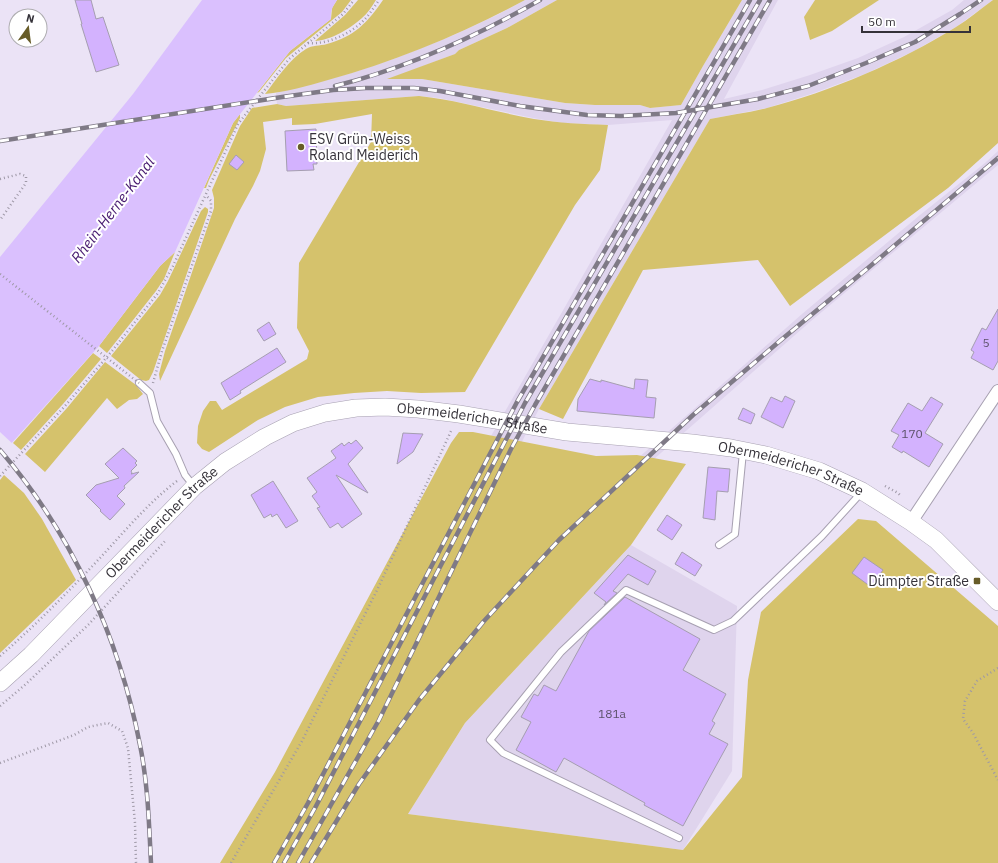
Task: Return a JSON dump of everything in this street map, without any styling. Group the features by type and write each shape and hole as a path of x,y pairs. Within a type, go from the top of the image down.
{"main road":[{"name":"Obermeidericher Straße","path":"0,683 31,655 189,481 225,462 265,436 293,423 325,413 356,408 385,407 418,409 459,414 567,432 692,443 743,450 766,455 819,471 915,515 936,540 998,602"}],"street":[{"path":"915,515 998,391"}],"lane":[{"path":"139,383 150,393 157,422 176,454 189,481"},
{"path":"719,545 735,534 743,450"},
{"path":"678,838 503,753 490,740 561,652 626,590 714,630 733,621 822,536 862,492"}],"path":[{"path":"0,476 65,406 112,351 158,293 173,266 238,124 289,59 343,14 354,0"},
{"path":"307,43 326,41 354,29 366,19 379,0"},
{"path":"0,178 20,174 26,176 26,183 0,220"},
{"path":"150,393 162,351 211,211 211,201 206,195"},
{"path":"0,274 139,383"},
{"path":"231,863 302,741 379,586 459,414"},
{"path":"0,656 64,596 167,488 189,481"},
{"path":"880,483 898,493 915,515"},
{"path":"0,706 26,684 89,624 168,538"},
{"path":"998,668 977,681 964,701 963,719 973,733 998,780"},
{"path":"0,763 74,735 88,727 108,723 122,731 128,748 135,823 136,863"}],"shaded area":[{"path":"337,0 351,0 342,12 286,58 257,93 290,51 331,19 332,8"},
{"path":"358,0 376,0 366,14 352,26 327,39 315,41 345,15"},
{"path":"383,0 525,0 453,35 404,55 353,73 289,90 265,94 294,58 300,53 313,46 337,41 353,33 366,22"},
{"path":"525,0 557,0 507,28 459,50 455,54 389,79 422,79 565,103 640,105 650,108 681,105 742,0 778,0 724,99 762,90 858,58 904,37 952,10 964,0 993,0 956,27 914,51 865,74 814,93 767,108 710,119 539,409 514,457 637,459 802,314 998,151 998,165 811,321 645,467 264,863 487,443 672,120 608,125 563,123 439,98 419,96 286,106 277,104 276,93 352,73 396,58 454,35"},
{"path":"557,0 742,0 681,105 650,108 640,105 565,103 422,79 387,79 455,54 459,50 507,28"},
{"path":"815,0 879,0 832,31 810,40 804,17"},
{"path":"993,0 998,0 998,143 948,188 790,306 758,260 643,270 563,419 539,409 710,119 760,110 791,101 864,74 935,40 961,24"},
{"path":"419,96 448,100 534,119 608,125 600,170 575,205 465,392 421,393 387,391 318,397 285,407 258,420 209,452 202,449 197,443 198,426 203,411 210,401 216,401 222,410 307,359 309,351 297,328 299,263 371,142 372,114 315,124 292,125 292,118 263,122 266,149 260,171 235,219 160,381 159,374 165,351 214,208 212,190 240,126 252,108 277,104 286,106"},
{"path":"240,114 240,118 206,188 204,188 233,123"},
{"path":"205,207 208,209 208,212 153,372 149,380 141,380 111,356 160,295 201,211"},
{"path":"175,252 164,279 156,291 107,353 99,346 160,266"},
{"path":"93,353 101,359 21,450 13,443"},
{"path":"105,362 136,385 143,394 137,399 129,400 117,409 107,398 45,472 25,454 67,408"},
{"path":"459,432 473,432 596,456 637,455 686,464 631,545 465,723 408,814 683,850 742,777 748,680 761,612 858,519 876,521 998,626 998,863 220,863 275,772 451,443"},
{"path":"4,475 24,493 42,519 76,580 0,653 0,480"},
{"path":"631,545 737,606 732,771 683,850 408,814 465,723"}],"water":[{"name":"Rhein-Herne-Kanal","path":"202,0 337,0 332,9 331,19 290,51 233,123 175,252 160,266 99,346 0,456 0,257 133,94"}],"pier":[{"path":"0,432 14,445 0,458"}],"building":[{"path":"75,0 91,0 96,19 103,17 119,65 96,72"},
{"name":"ESV Grün-Weiss Roland Meiderich","path":"316,129 317,164 313,164 314,170 287,171 285,131"},
{"path":"236,155 244,162 237,170 229,164"},
{"path":"998,309 998,361 993,370 971,358 974,352 971,350 982,328 986,330"},
{"path":"269,322 276,334 264,341 257,330"},
{"path":"277,348 286,362 240,391 241,393 230,400 221,383"},
{"path":"590,379 601,382 601,380 634,389 635,379 648,380 646,397 656,398 654,418 577,411 578,399"},
{"path":"785,396 795,401 783,428 761,417 771,397 782,402"},
{"path":"931,397 943,404 925,433 943,444 929,467 903,451 902,453 892,447 899,435 891,431 908,403 922,411"},
{"path":"743,408 755,414 751,424 738,419"},
{"path":"403,433 423,434 413,452 397,464"},
{"path":"356,440 363,448 348,464 368,493 336,475 362,514 342,528 338,523 330,528 317,508 320,507 312,496 317,492 307,478 336,458 331,451 342,443 344,446 349,442 351,444"},
{"path":"123,448 137,461 135,463 137,465 131,471 131,474 139,472 124,486 125,488 117,496 125,504 110,520 86,495 96,485 119,478 105,464"},
{"path":"708,467 730,469 728,492 717,491 715,520 703,518"},
{"path":"273,481 298,521 286,528 277,514 272,517 271,514 264,518 251,495"},
{"path":"667,515 682,525 672,540 657,530"},
{"path":"682,552 702,565 695,576 675,564"},
{"path":"628,555 656,571 648,585 628,574 613,591 617,593 604,605 606,602 594,593"},
{"path":"864,557 883,570 871,587 852,573"},
{"path":"625,597 700,639 683,670 726,694 712,721 715,723 709,734 728,744 683,826 564,758 556,772 516,750 531,722 521,717 534,694 538,696 544,685 556,691 589,631"}],"railway":[{"path":"335,86 362,79 414,61 491,27 540,0"},
{"path":"274,863 308,803 517,402 750,0"},
{"path":"284,863 315,808 525,403 760,0"},
{"path":"298,863 379,720 511,449 535,405 770,0"},
{"path":"0,141 282,97 333,90 366,88 414,88 440,91 520,106 587,115 621,116 676,113 758,99 808,86 915,42 981,0"},
{"path":"311,863 359,784 419,700 484,621 559,540 693,415 998,158"},
{"path":"0,450 26,482 49,516 89,588 105,626 131,705 143,760 149,819 151,863"}],"place":[{"name":"ESV Grün-Weiss Roland Meiderich","path":"301,147"},
{"name":"Dümpter Straße","path":"977,581"}]}
